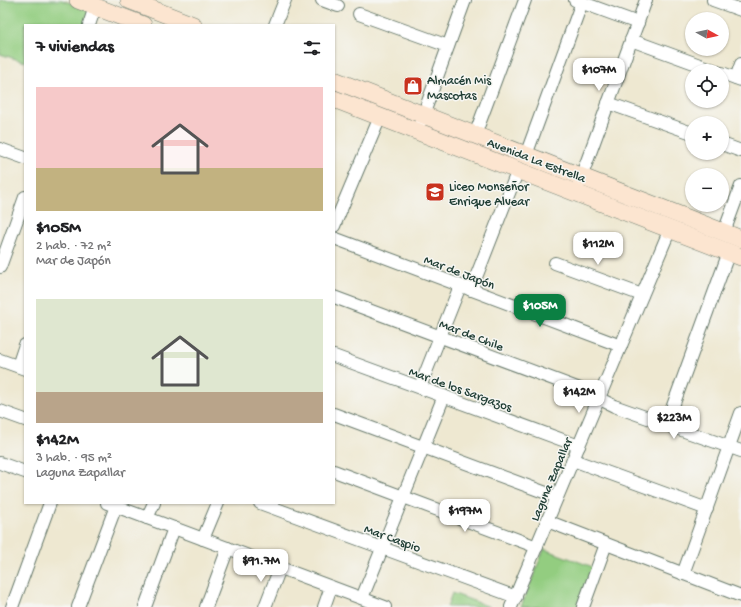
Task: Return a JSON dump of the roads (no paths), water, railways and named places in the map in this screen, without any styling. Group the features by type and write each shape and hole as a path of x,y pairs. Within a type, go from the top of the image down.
{"main road":[{"path":"78,0 140,24"},
{"path":"129,0 190,24"},
{"name":"Avenida La Estrella","path":"335,80 741,238"},
{"name":"Avenida La Estrella","path":"335,99 735,255"}],"street":[{"path":"275,24 284,0"},
{"path":"322,0 338,6"},
{"path":"417,131 464,0"},
{"path":"475,135 525,0"},
{"path":"576,193 646,0"},
{"path":"713,0 741,10"},
{"path":"526,155 578,1 638,23"},
{"path":"89,24 95,7"},
{"path":"359,14 448,46"},
{"path":"631,40 697,64"},
{"path":"738,79 741,64"},
{"path":"608,103 685,130"},
{"path":"335,220 380,117"},
{"path":"729,147 741,151"},
{"path":"0,149 24,158"},
{"path":"420,387 440,336 465,288 518,170"},
{"path":"724,232 741,186"},
{"path":"0,267 24,200"},
{"name":"Laguna Zapallar","path":"514,602 670,229"},
{"name":"Mar de Japón","path":"335,238 621,346"},
{"path":"666,425 735,255"},
{"path":"555,263 642,296"},
{"name":"Mar de Chile","path":"335,297 580,390 614,406 741,451"},
{"path":"0,360 21,368 24,351"},
{"name":"Mar de los Sargazos","path":"335,356 579,446"},
{"path":"362,598 444,396"},
{"path":"0,411 24,420"},
{"path":"335,414 558,497"},
{"path":"683,574 741,414"},
{"path":"573,460 707,509"},
{"path":"1,466 24,472"},
{"path":"335,471 537,547"},
{"path":"12,607 50,504"},
{"path":"147,518 154,504"},
{"path":"203,539 218,504"},
{"name":"Mar Caspio","path":"263,504 383,548 514,602"},
{"path":"78,607 111,505 385,607"},
{"path":"547,521 741,596"},
{"path":"145,607 174,528"},
{"path":"583,607 606,544"},
{"path":"206,607 228,548"},
{"path":"265,607 280,568"},
{"path":"324,607 332,587"}],"place":[{"name":"Almacén Mis Mascotas","path":"413,86"},
{"name":"Liceo Monseñor Enrique Alvear","path":"435,192"}]}
